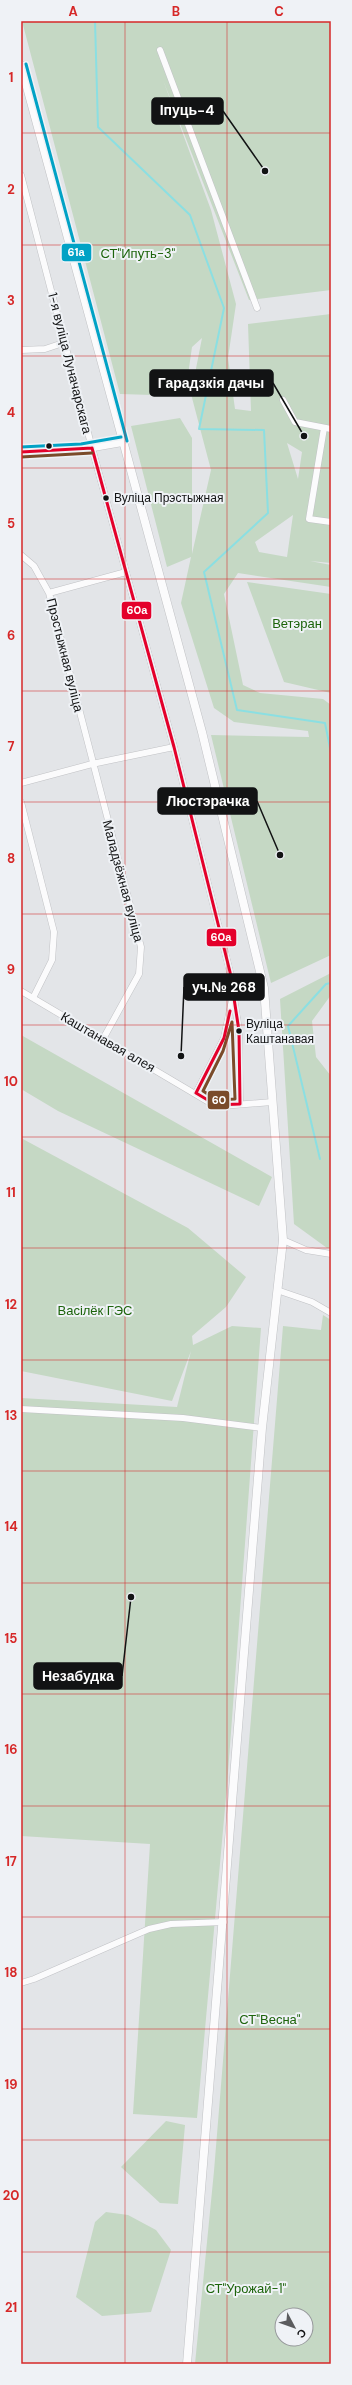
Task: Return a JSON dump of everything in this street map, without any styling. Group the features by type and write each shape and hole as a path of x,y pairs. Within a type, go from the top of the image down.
{"street":[{"path":"160,50 257,308"},
{"path":"21,65 122,442 202,732 264,988 283,1240 262,1428 224,1922 187,2364"},
{"name":"1-я вуліца Луначарскага","path":"21,175 66,342 92,448 174,746 230,972 233,992"},
{"path":"21,350 45,349 66,342"},
{"path":"283,400 295,422 331,429"},
{"path":"324,428 309,519 331,522"},
{"path":"21,452 92,448 122,442"},
{"name":"Прэстыжная вуліца","path":"21,555 34,566 49,593 92,764"},
{"path":"49,593 126,572"},
{"path":"21,783 92,764 174,746"},
{"name":"Маладзёжная вуліца","path":"92,764 141,947 139,974 103,1039"},
{"path":"21,802 54,932 52,960 33,998"},
{"name":"Каштанавая алея","path":"21,991 216,1105 272,1102"},
{"path":"196,1093 224,1038 230,1019 233,992"},
{"path":"233,992 239,1031 240,1104"},
{"path":"283,1240 306,1250 331,1254"},
{"path":"277,1290 312,1302 331,1313"},
{"path":"21,1410 183,1418 262,1428"},
{"path":"21,1982 34,1979 149,1929 171,1924 224,1922"}],"green space":[{"name":"СТ\"Ипуть-3\"","path":"22,21 331,21 331,290 249,300 163,80 211,210 236,304 228,358 235,409 251,411 248,324 331,314 331,563 310,561 331,565 331,587 238,573 224,594 243,685 260,693 323,699 331,705 331,955 271,983 211,735 309,737 308,731 234,722 214,708 181,603 191,557 167,567 131,426 180,418 192,438 192,554 211,470 191,394 202,338 192,347 185,396 120,394","holes":["287,443 302,452 298,479","293,515 287,557 259,552 255,542"]},
{"name":"Ветэран","path":"247,582 331,594 331,693 284,682"},
{"path":"331,973 331,995 312,1021 316,1057 331,1076 331,1248 327,1248 294,1224 280,999"},
{"path":"21,1035 272,1177 259,1206 58,1111 21,1089"},
{"name":"Васілёк ГЭС","path":"21,1138 188,1228 246,1277 226,1307 192,1336 193,1345 232,1326 261,1328 227,1786 197,2118 133,2114 150,1844 21,1836 21,1398 177,1407 191,1351 172,1401 21,1371"},
{"path":"323,1315 331,1320 331,2364 195,2364 214,2171 283,1326 321,1330"},
{"path":"166,2121 185,2125 178,2204 160,2203 121,2167"},
{"path":"106,2212 128,2215 156,2230 171,2250 151,2312 102,2316 76,2297 95,2222"}],"waterway":[{"path":"95,21 98,127 190,215 224,308 199,429 264,430 268,513 204,572 237,710 325,723 331,753"},
{"path":"320,1159 288,1026 326,984 331,983"}],"transit line":[{"name":"61а","path":"26,64 127,441"},
{"name":"61а","path":"21,447 81,444 121,437"},
{"name":"60а","path":"92,448 174,747 230,972 239,1031 240,1104"},
{"name":"60а","path":"21,452 92,448"},
{"name":"60","path":"21,457 92,453"},
{"name":"60а","path":"196,1093 224,1038 230,1011"},
{"name":"60","path":"232,1022 235,1099 217,1100 203,1091 223,1051 232,1022"},
{"name":"60а","path":"196,1093 216,1105 240,1104"}],"place":[{"name":"Іпуць-4","path":"265,171"},
{"name":"Гарадзкія дачы","path":"304,436"},
{"name":"Вуліца Прэстыжная","path":"106,498"},
{"name":"Люстэрачка","path":"280,855"},
{"name":"Вуліца Каштанавая","path":"239,1031"},
{"name":"уч.№ 268","path":"181,1056"},
{"name":"Незабудка","path":"131,1597"}],"park label":[{"name":"СТ\"Весна\"","path":"270,2019"},
{"name":"СТ\"Урожай-1\"","path":"246,2288"}]}
